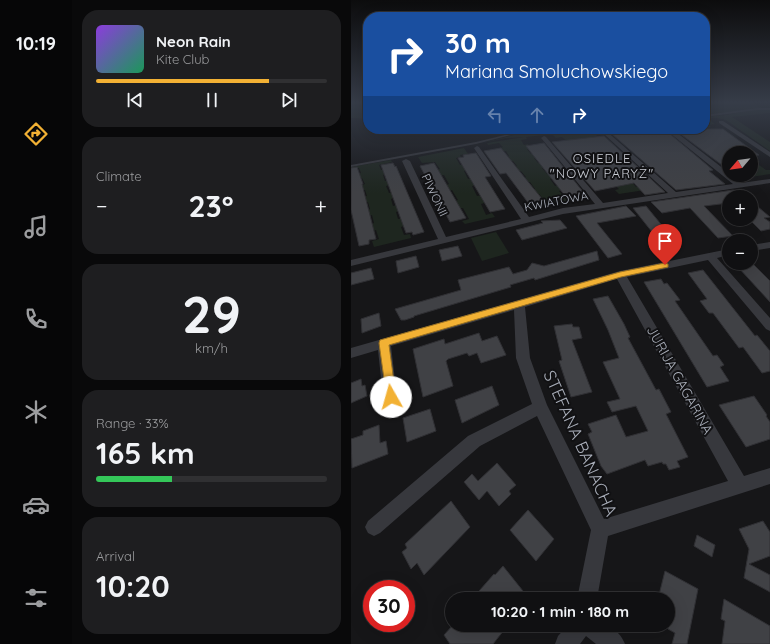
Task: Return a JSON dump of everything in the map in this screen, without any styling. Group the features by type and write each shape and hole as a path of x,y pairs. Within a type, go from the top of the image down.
{"street":[{"path":"736,132 770,155"},
{"path":"607,134 673,194"},
{"path":"674,134 739,185"},
{"path":"544,138 601,205"},
{"path":"477,148 526,219"},
{"name":"PIWONII","path":"406,161 443,240"},
{"name":"KWIATOWA","path":"351,263 526,219 601,205 770,181"},
{"path":"758,247 770,245"},
{"path":"351,352 620,275 722,253"},
{"path":"710,256 770,326"},
{"name":"JURIJA GAGARINA","path":"620,275 739,486"},
{"name":"STEFANA BANACHA","path":"519,303 523,358 540,407 600,529 588,592"},
{"path":"384,343 391,397"},
{"path":"373,527 474,441 540,407"},
{"path":"600,529 770,476"},
{"path":"566,644 575,632"},
{"path":"598,632 614,644"}],"lane":[{"path":"351,166 476,143 513,134"}],"shaded area":[{"path":"710,132 714,133 724,146 710,134"},
{"path":"743,132 755,132 770,142 770,151"},
{"path":"518,134 553,134 526,137 527,139 521,140 524,145 528,144 531,148 527,149 531,154 536,153 539,157 534,158 538,163 544,162 547,167 542,168 547,174 552,173 555,178 550,179 555,186 561,185 564,189 559,191 565,198 571,197 574,201 544,207 541,202 545,201 539,194 535,195 531,190 535,189 530,182 525,183 522,178 526,177 521,171 517,171 514,167 517,166 513,161 509,162 506,157 509,156 506,151 502,152 499,148 503,147 499,143 488,145 487,143 524,137 506,138 478,144"},
{"path":"595,134 597,136 592,137 636,187 641,187 645,190 619,194 615,190 619,189 562,137 556,138 553,135"},
{"path":"464,148 468,154 460,155 461,157 456,158 460,165 465,164 469,170 464,171 468,179 474,178 477,185 472,186 477,196 483,195 487,202 481,204 486,215 492,213 495,217 465,224 462,221 469,219 463,208 457,209 452,202 458,200 452,190 447,192 443,186 449,184 444,175 438,176 435,170 440,169 435,162 422,163 418,157"},
{"path":"391,160 392,162 379,165 381,170 386,169 388,174 383,175 385,181 390,180 392,185 386,186 389,193 394,192 396,197 391,199 393,206 400,204 402,210 396,212 398,219 404,218 407,225 401,227 404,235 410,234 411,238 374,247 372,241 379,239 376,230 370,232 369,225 374,223 372,215 367,217 365,211 370,209 368,202 364,203 362,197 367,196 365,190 360,190 358,186 365,184 362,178 357,179 356,175 361,173 359,168 351,170 351,167"},
{"path":"758,164 766,170 770,170 770,174 758,176"},
{"path":"496,232 509,253 482,261 471,238"}],"building":[{"path":"710,132 727,132 747,146 722,146 722,165 681,134 710,134"},
{"path":"612,134 670,134 713,170 709,171 725,184 676,190"},
{"path":"604,136 665,192 645,195 634,183 595,191 552,142"},
{"path":"544,143 584,193 566,197 526,146"},
{"path":"501,148 543,200 529,204 506,173 500,174 484,151"},
{"path":"476,153 491,176 485,177 505,209 490,212 458,158 464,157 463,155"},
{"path":"393,163 395,167 396,166 424,232 413,235 412,232 406,233 381,165"},
{"path":"434,163 466,218 450,222 420,166"},
{"path":"357,167 363,184 376,239 369,240 369,244 359,246 351,210 351,168"},
{"path":"722,192 722,204 704,206 731,234 722,234 722,237 718,238 690,208 662,213 651,202"},
{"path":"626,206 636,216 597,223 622,254 608,258 576,216"},
{"path":"646,206 678,245 664,247 633,208"},
{"path":"758,207 770,217 764,218 770,222 770,229 761,231 756,226 758,226"},
{"path":"560,220 567,228 522,240 516,230 543,223 541,221"},
{"path":"458,246 462,256 442,261 439,250"},
{"path":"597,251 599,260 535,280 534,278 510,285 511,287 405,320 401,320 395,309 461,290 458,280 509,267 513,274 527,270 532,263 544,266"},
{"path":"416,256 419,267 398,273 396,261"},
{"path":"371,268 374,279 351,285 351,273"},
{"path":"758,269 770,281 770,302 741,270"},
{"path":"703,270 755,336 757,335 770,351 770,371 762,373 743,347 739,348 713,313 709,313 700,301 707,299 688,273"},
{"path":"661,279 664,284 667,283 680,300 675,301 713,356 717,355 724,365 720,367 729,381 707,387 644,282"},
{"path":"608,296 624,324 630,337 628,338 656,390 659,389 671,412 666,414 688,457 677,461 680,467 669,470 666,464 663,464 662,462 648,466 645,460 607,474 601,466 588,434 592,432 588,424 616,415 626,437 648,431 636,406 612,412 607,402 620,399 603,362 619,358 608,330 593,299"},
{"path":"379,313 381,326 362,333 361,319"},
{"path":"572,324 573,327 579,327 582,338 572,340 592,392 571,397 559,361 562,360 554,326"},
{"path":"479,333 482,341 497,336 506,355 481,363 477,353 469,356 467,353 448,359 446,361 453,386 423,397 413,349 444,339 445,344"},
{"path":"361,379 362,386 365,385 367,396 351,403 351,383"},
{"path":"492,386 499,405 462,423 455,400"},
{"path":"754,396 770,422 770,439 746,447 719,405"},
{"path":"430,409 436,431 407,442 403,418"},
{"path":"379,425 380,443 386,441 388,454 352,468 351,439 363,435 363,431"},
{"path":"497,463 516,485 509,491 511,494 499,506 487,491 479,500 464,482 472,474 478,481"},
{"path":"451,501 470,527 424,575 417,563 411,569 402,552 407,548 405,544"},
{"path":"528,510 554,539 536,561 510,530"},
{"path":"763,521 770,532 770,556 749,564 770,575 770,592 744,578 749,549 739,529"},
{"path":"697,535 715,545 712,557 694,546"},
{"path":"503,566 523,591 478,592 494,574 495,575"},
{"path":"665,571 698,589 687,644 672,644 675,633 673,632 675,632 675,592 660,592"},
{"path":"724,599 770,626 770,644 722,644 725,621 721,619"},
{"path":"447,632 502,632 493,644 450,644 444,635"}],"district":[{"name":"OSIEDLE \"NOWY PARYŻ\"","path":"602,166"}],"route":[{"path":"391,397 384,343 519,303 620,275 665,265"}]}
